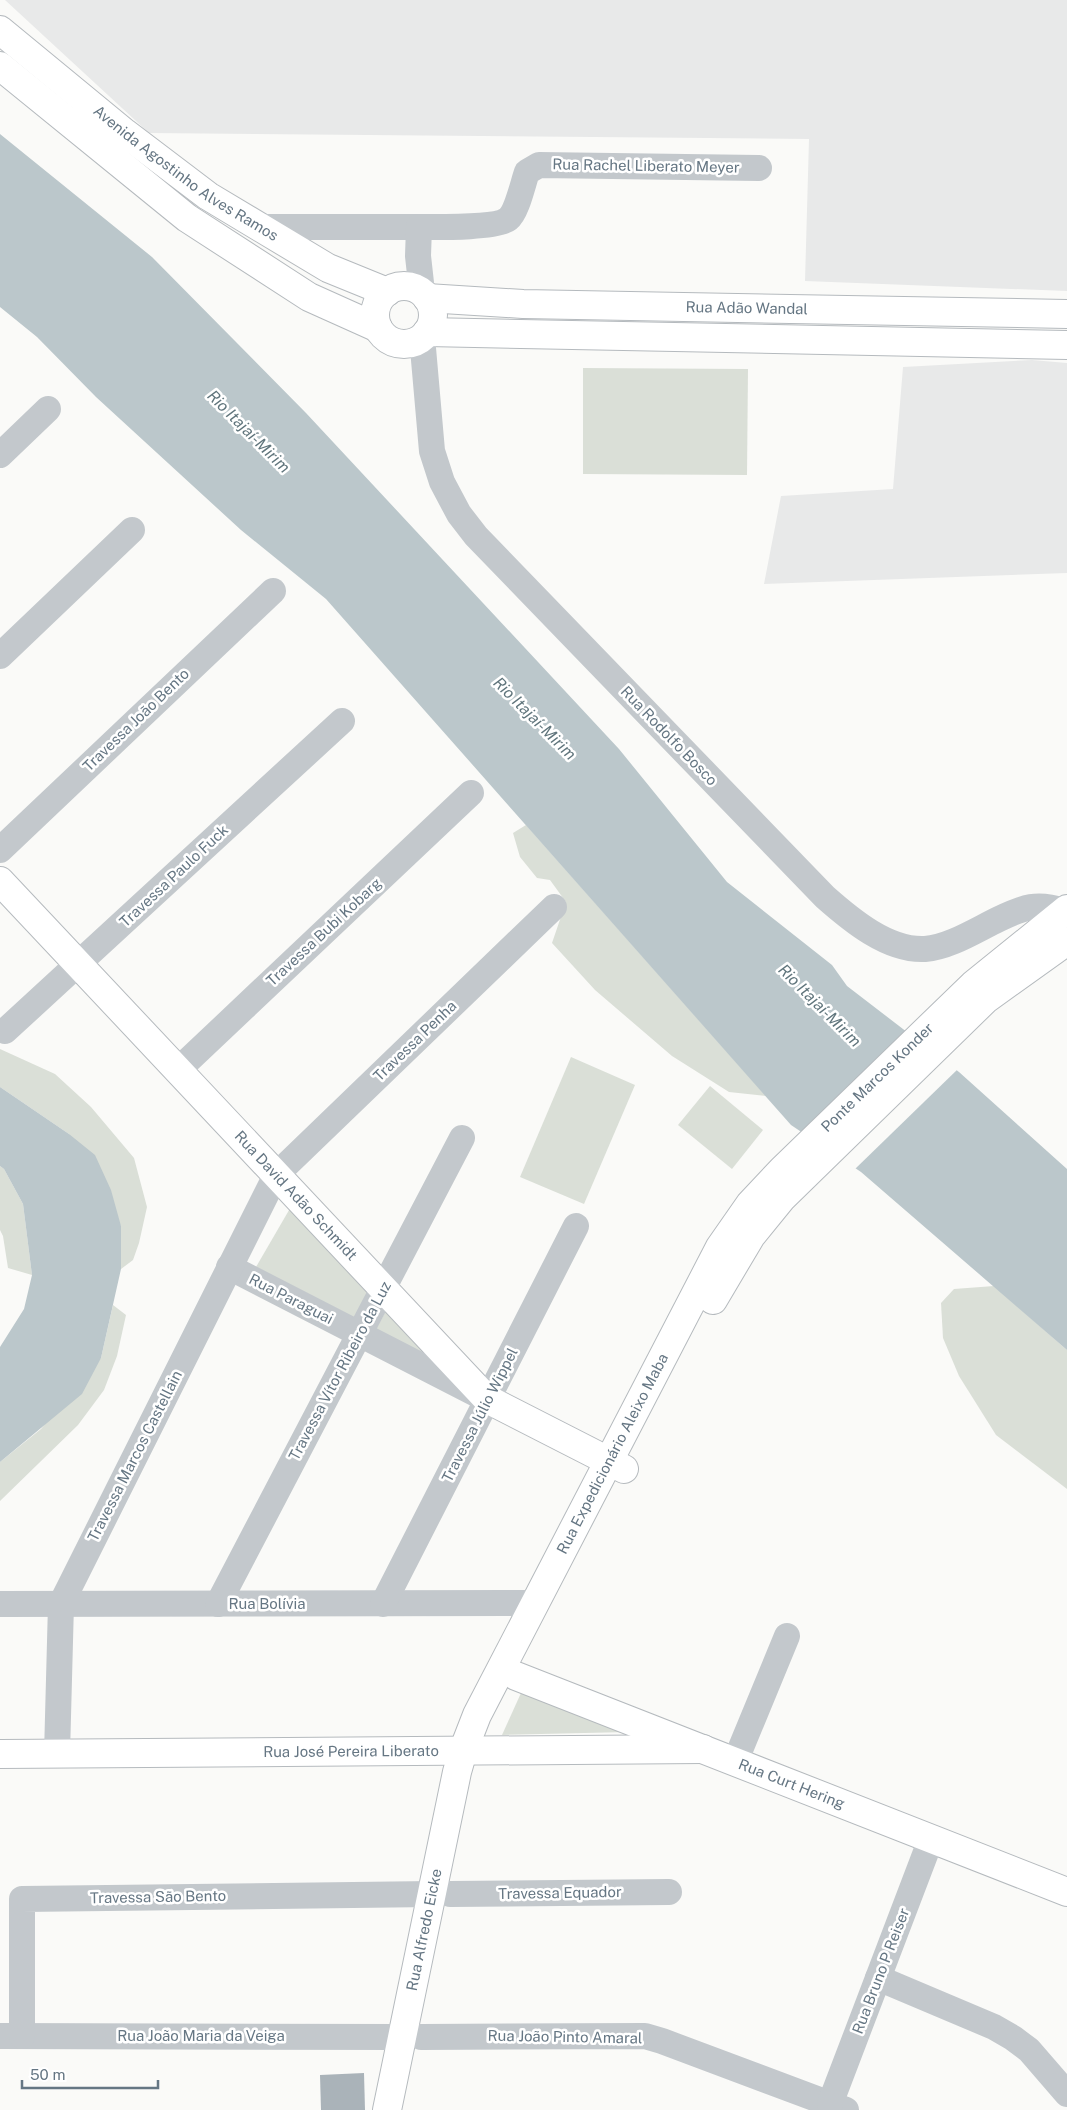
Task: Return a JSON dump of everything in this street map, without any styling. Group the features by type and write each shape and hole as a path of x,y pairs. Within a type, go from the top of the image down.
{"main road":[{"name":"Avenida Agostinho Alves Ramos","path":"0,30 125,133 208,196 328,268 387,292"},
{"name":"Avenida Agostinho Alves Ramos","path":"0,66 187,218 309,296 378,328"},
{"path":"401,286 415,288 424,295 433,311 431,325 425,335 409,344 402,344 388,339 378,328 376,320 378,304 387,292 401,286"},
{"name":"Rua Adão Wandal","path":"424,295 523,304 1067,314"},
{"name":"Rua Adão Wandal","path":"425,335 1067,345"},
{"name":"Rua David Adão Schmidt","path":"0,881 487,1399 616,1465"},
{"path":"980,992 1066,910"},
{"path":"980,992 1067,941"},
{"name":"Ponte Marcos Konder","path":"788,1177 980,992"},
{"name":"Rua Expedicionário Aleixo Maba","path":"472,1751 477,1715 535,1603 724,1279 788,1177"},
{"name":"Rua Expedicionário Aleixo Maba","path":"472,1751 494,1717 516,1676 616,1465"},
{"name":"Rua Curt Hering","path":"516,1676 1067,1892"},
{"name":"Rua José Pereira Liberato","path":"0,1754 703,1749"},
{"name":"Rua Alfredo Eicke","path":"387,2110 411,2037 472,1751"},
{"name":"Rua Alfredo Eicke","path":"405,2110 411,2037"}],"street":[{"name":"Rua Rachel Liberato Meyer","path":"258,227 419,227 494,224 508,219 514,209 527,172 539,165 759,168"},
{"path":"419,227 418,256 424,295"},
{"name":"Rua Rodolfo Bosco","path":"425,335 432,451 442,482 459,514 476,536 524,586 845,915 878,936 902,947 925,949 950,942 1022,908 1047,905 1066,910"},
{"path":"0,455 48,410"},
{"path":"0,656 132,530"},
{"name":"Travessa João Bento","path":"0,850 273,591"},
{"name":"Travessa Paulo Fuck","path":"6,1031 342,721"},
{"name":"Travessa Bubi Kobarg","path":"178,1070 471,794"},
{"name":"Travessa Penha","path":"276,1175 554,907"},
{"name":"Travessa Vítor Ribeiro da Luz","path":"218,1604 462,1138"},
{"name":"Travessa Marcos Castellain","path":"57,1754 61,1604 276,1175"},
{"name":"Travessa Júlio Wippel","path":"383,1604 576,1226"},
{"name":"Rua Paraguai","path":"229,1267 487,1399"},
{"name":"Rua Bolívia","path":"0,1604 535,1603"},
{"path":"735,1762 787,1636"},
{"name":"Rua Bruno P Reiser","path":"838,2107 878,1978 931,1839"},
{"name":"Travessa Equador","path":"441,1894 669,1892"},
{"name":"Travessa São Bento","path":"11,2036 22,1899 441,1894"},
{"path":"878,1978 994,2027 1012,2038 1029,2050 1067,2094"},
{"name":"Rua João Maria da Veiga","path":"11,2036 411,2037"},
{"name":"Rua João Pinto Amaral","path":"411,2037 645,2036 838,2107"}],"shaded area":[{"path":"5,0 1067,0 1067,291 805,281 809,139 149,133"},
{"path":"1032,360 1067,363 1067,573 764,584 781,496 893,489 903,367"},
{"path":"583,368 748,369 747,475 583,474"},
{"path":"526,825 766,1096 729,1092 672,1056 595,990 552,943 566,902 550,880 537,878 520,857 513,833"},
{"path":"0,1049 55,1074 91,1107 134,1158 147,1207 133,1260 121,1269 121,1226 69,1134 0,1087"},
{"path":"571,1057 635,1085 584,1204 520,1177"},
{"path":"710,1086 763,1130 732,1169 678,1125"},
{"path":"0,1166 4,1169 23,1204 32,1275 8,1268 3,1236 0,1230"},
{"path":"292,1205 373,1288 357,1319 256,1267"},
{"path":"994,1286 1067,1350 1067,1489 996,1435 959,1376 943,1338 941,1303 954,1289"},
{"path":"113,1305 126,1315 117,1356 104,1390 78,1425 0,1501 0,1462 41,1429 101,1358"},
{"path":"389,1305 454,1374 374,1333"},
{"path":"521,1693 628,1732 502,1735"}],"water":[{"name":"Rio Itajaí-Mirim","path":"0,134 152,257 306,413 619,749 727,882 832,965 847,986 959,1072 1067,1169 1067,1350 861,1172 791,1125 326,599 241,530 96,397 37,337 0,307"},
{"path":"0,1087 69,1134 95,1155 111,1190 121,1226 121,1269 101,1358 82,1394 0,1462 0,1347 24,1309 32,1275 23,1204 4,1169 0,1166"}],"pier":[{"path":"908,1029 959,1068 854,1170 800,1134"}],"building":[{"path":"364,2073 365,2110 321,2110 320,2075"}]}
